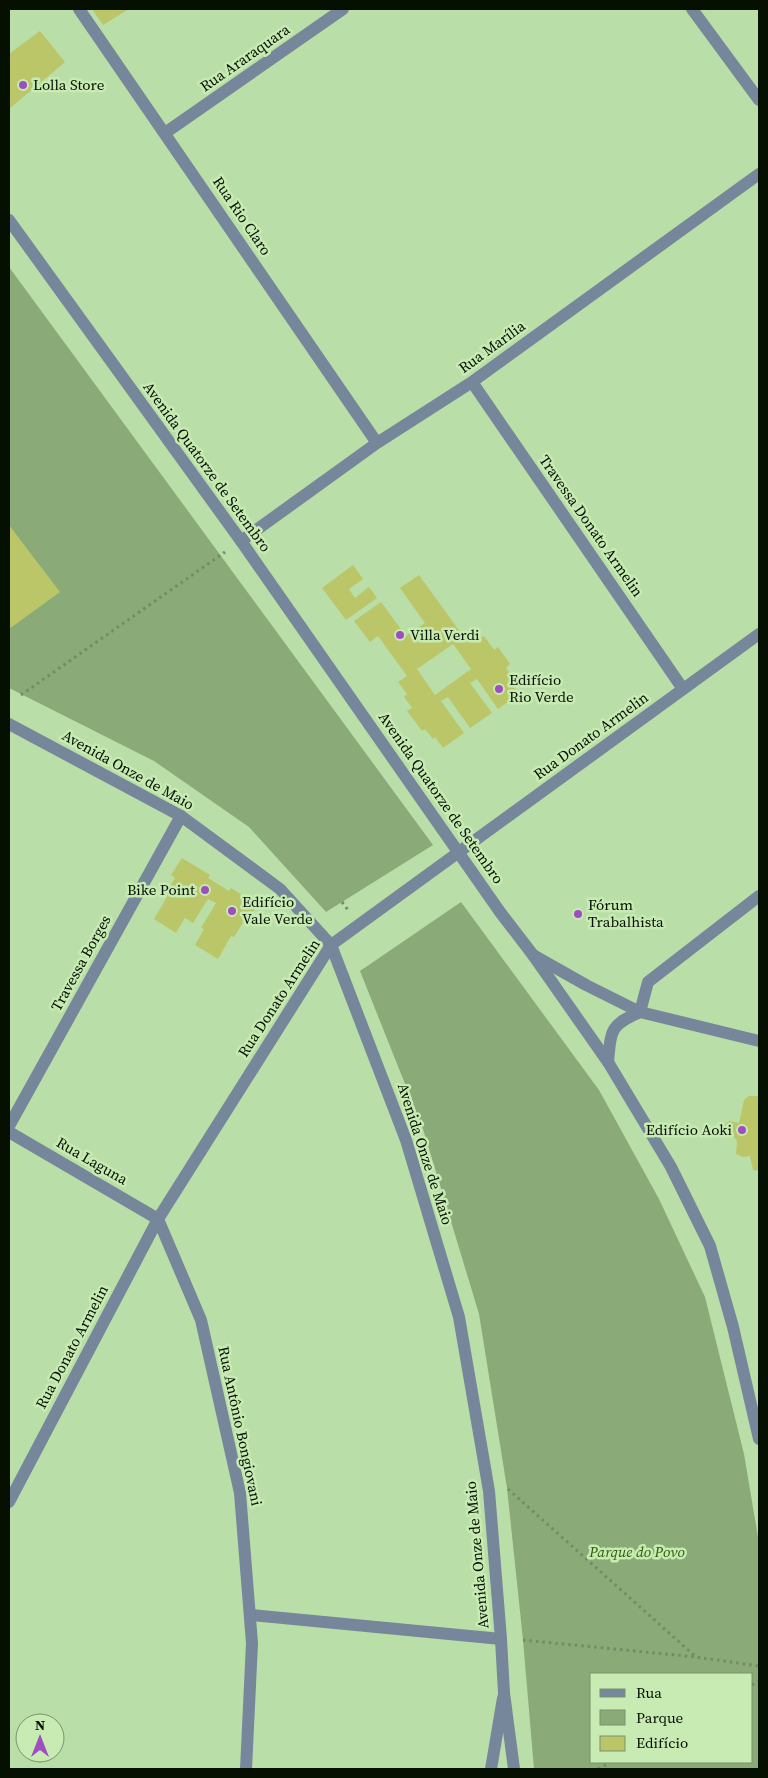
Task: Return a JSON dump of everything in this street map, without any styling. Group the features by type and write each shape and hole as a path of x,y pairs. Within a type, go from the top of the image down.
{"street":[{"name":"Rua Rio Claro","path":"79,9 378,443"},
{"name":"Rua Araraquara","path":"165,133 343,9"},
{"path":"692,9 759,100"},
{"name":"Rua Marília","path":"241,541 378,443 472,382 759,174"},
{"name":"Avenida Quatorze de Setembro","path":"9,220 241,541 500,912 533,955 608,1062 671,1167 710,1246 734,1327 759,1439"},
{"name":"Travessa Donato Armelin","path":"472,382 683,689"},
{"name":"Rua Donato Armelin","path":"9,1502 158,1219 331,945 759,634"},
{"name":"Avenida Onze de Maio","path":"9,724 181,816 280,889 331,945 406,1140 460,1317 489,1490 502,1639 504,1693 514,1769"},
{"name":"Travessa Borges","path":"9,1126 181,816"},
{"path":"640,1012 648,982 759,896"},
{"path":"533,955 586,985 640,1012 759,1042"},
{"path":"608,1062 610,1038 613,1028 623,1019 640,1012"},
{"name":"Rua Laguna","path":"9,1132 158,1219"},
{"name":"Rua Antônio Bongiovani","path":"158,1219 201,1320 240,1493 252,1643 246,1769"},
{"path":"251,1615 502,1639"},
{"path":"491,1769 504,1693"}],"path":[{"path":"21,695 241,541"},
{"path":"507,1488 696,1657"},
{"path":"523,1640 696,1657 759,1666"},
{"path":"598,1769 610,1763"}],"green space":[{"path":"9,267 433,845 326,912 249,827 154,761 9,688"},
{"name":"Parque do Povo","path":"461,902 599,1090 659,1199 705,1297 744,1454 759,1543 759,1769 534,1769 507,1488 479,1314 423,1129 360,971"}],"building":[{"path":"92,9 129,9 103,25"},
{"name":"Lolla Store","path":"40,31 65,62 9,109 9,54"},
{"path":"9,525 60,592 9,629"},
{"path":"353,565 363,579 349,589 355,598 369,587 377,598 346,620 322,588"},
{"path":"419,575 463,636 472,630 479,639 484,636 494,650 498,647 510,664 506,668 516,682 512,684 519,694 498,709 477,679 470,683 492,713 470,728 448,697 441,701 464,733 443,748 435,737 433,739 425,729 422,731 407,711 412,708 404,697 407,694 398,682 407,676 378,636 370,642 354,621 381,602 406,636 425,623 400,588","holes":["453,644 471,669 435,695 417,669"]},
{"name":"Edifício Vale Verde","path":"182,858 210,875 208,878 229,891 231,888 258,905 246,922 244,921 234,937 231,936 218,959 195,945 204,929 201,928 216,903 208,899 193,923 185,918 176,933 154,919 167,897 165,895 175,878 171,875"},
{"name":"Edifício Aoki","path":"749,1096 759,1096 759,1171 753,1170 750,1156 743,1157 736,1154 737,1141 733,1136 727,1134 723,1126 729,1121 739,1123 744,1100"}],"place":[{"name":"Lolla Store","path":"23,85"},
{"name":"Villa Verdi","path":"400,635"},
{"name":"Edifício Rio Verde","path":"499,689"},
{"name":"Bike Point","path":"205,890"},
{"name":"Edifício Vale Verde","path":"232,911"},
{"name":"Fórum Trabalhista","path":"578,914"},
{"name":"Edifício Aoki","path":"742,1130"}]}
